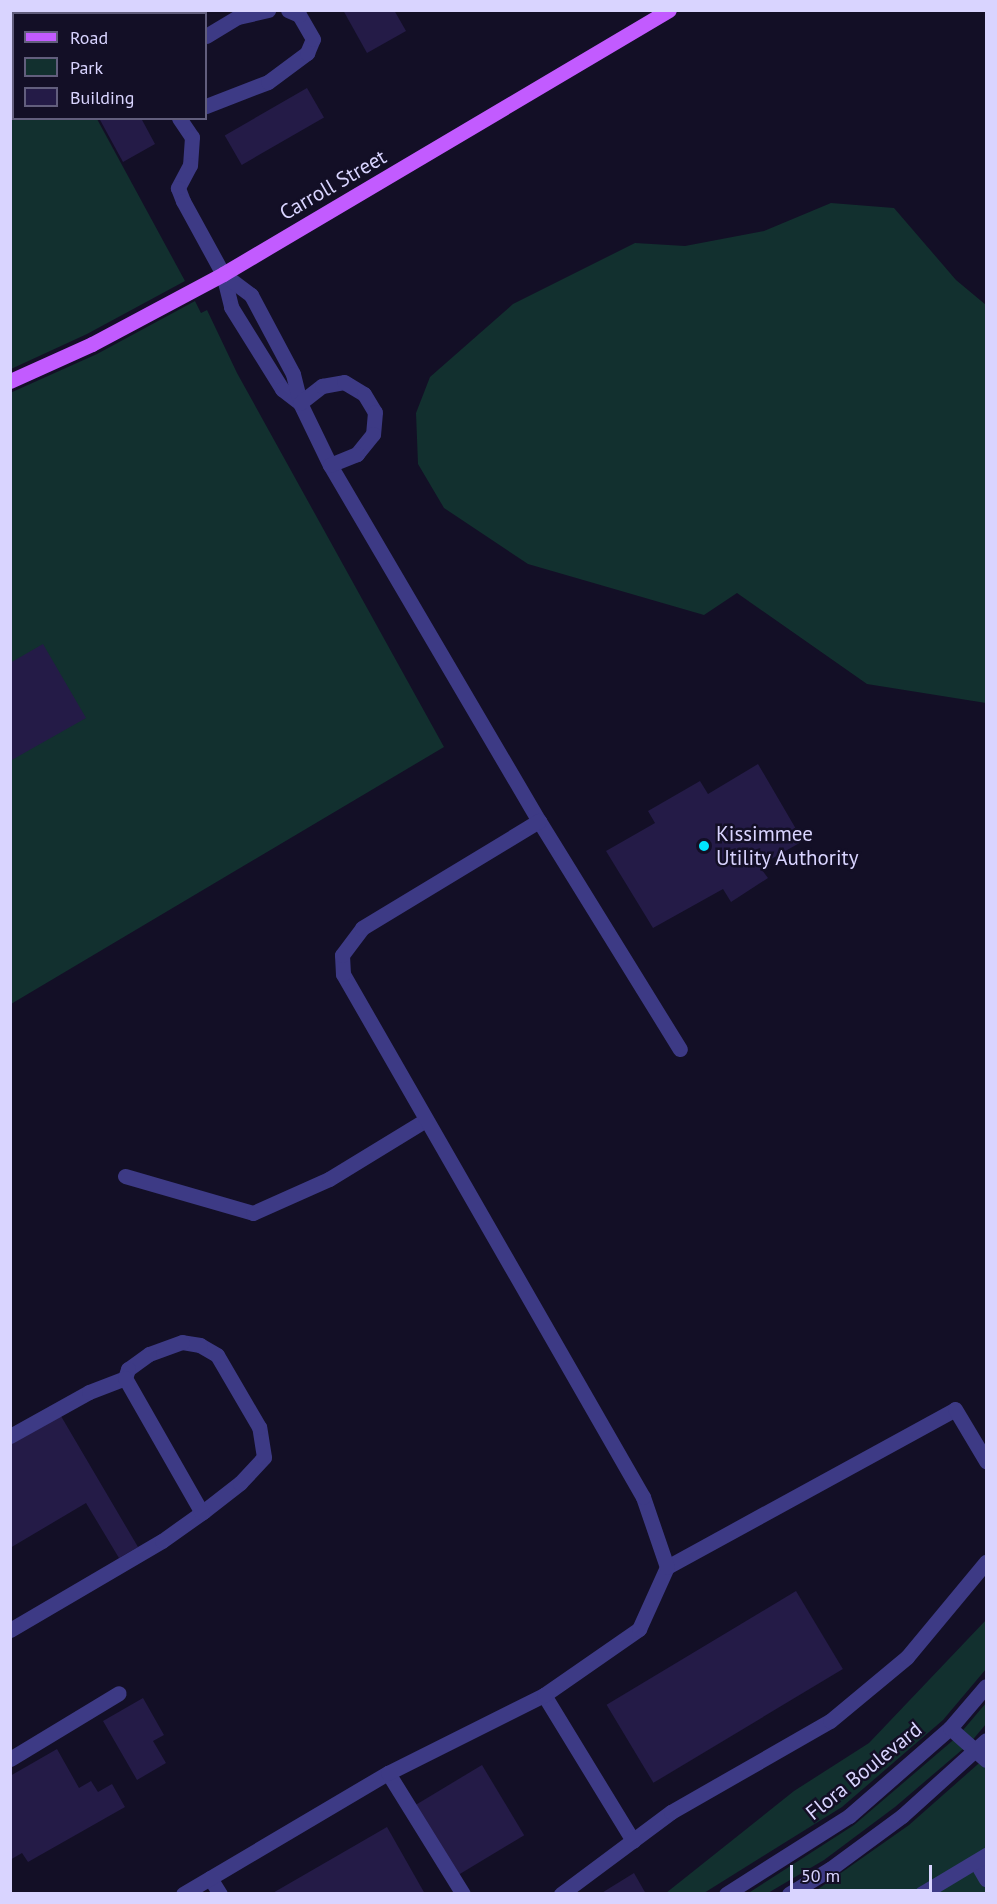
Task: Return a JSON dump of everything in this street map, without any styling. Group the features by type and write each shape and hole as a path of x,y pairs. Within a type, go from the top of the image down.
{"main road":[{"name":"Carroll Street","path":"10,381 92,344 223,274 669,10"}],"street":[{"path":"207,35 238,16 268,10"},
{"path":"207,106 268,82 307,53 313,39 299,15 288,10"},
{"path":"180,120 192,137 190,165 178,189 223,274 231,307 282,389 300,403"},
{"path":"223,274 251,295 293,374 300,403 330,465 538,821 680,1049"},
{"path":"300,403 322,386 344,382 364,394 375,412 373,434 357,454 330,465"},
{"path":"538,821 386,910 362,928 342,955 343,974 424,1121 469,1192 643,1497 667,1567"},
{"path":"125,1176 253,1212 329,1179 424,1121"},
{"path":"10,1436 89,1392 124,1378 128,1369 158,1349 193,1342 217,1355 260,1427 264,1457 240,1483 162,1541 10,1630"},
{"path":"124,1378 202,1513"},
{"path":"183,1893 388,1773 544,1695 639,1629 667,1567 955,1409 987,1461"},
{"path":"561,1893 671,1812 830,1721 907,1657 987,1562"},
{"name":"Flora Boulevard","path":"726,1893 849,1816 950,1728 987,1686"},
{"path":"10,1759 119,1693"},
{"path":"544,1695 633,1841"},
{"path":"789,1893 830,1869 902,1816 984,1750 950,1728"},
{"path":"388,1773 463,1893"},
{"path":"921,1893 981,1858 987,1879"},
{"path":"210,1878 220,1893"}],"green space":[{"path":"10,11 26,12 12,12 12,120 98,120 185,281 87,334 11,369"},
{"path":"831,203 894,208 956,280 986,305 986,703 867,684 737,593 704,615 528,564 444,508 418,464 416,413 430,377 513,304 635,243 685,246 764,231"},
{"path":"195,301 201,313 207,310 237,373 444,747 11,1004 10,393 97,354"},
{"path":"986,1620 986,1669 943,1720 842,1807 704,1893 666,1893 794,1791 869,1743"},
{"path":"986,1703 986,1724 970,1743 895,1807 824,1860 768,1893 747,1894 854,1825 958,1736"},
{"path":"986,1757 986,1893 811,1894 909,1825"}],"building":[{"path":"154,10 182,10 180,12"},
{"path":"343,10 394,10 406,31 367,53"},
{"path":"307,88 324,117 242,165 225,136"},
{"path":"100,120 142,120 155,144 123,162"},
{"path":"43,644 86,718 10,761 10,663"},
{"name":"Kissimmee Utility Authority","path":"758,764 803,841 759,866 768,878 731,902 723,889 653,928 606,851 655,823 648,811 700,781 708,794"},
{"path":"58,1411 138,1547 119,1558 86,1503 10,1548 10,1440"},
{"path":"796,1591 843,1669 653,1783 607,1705"},
{"path":"143,1698 164,1735 153,1741 166,1763 137,1780 103,1721"},
{"path":"57,1749 79,1788 91,1781 98,1792 112,1784 125,1807 28,1862 22,1853 10,1860 10,1776"},
{"path":"482,1765 524,1835 457,1875 415,1805"},
{"path":"387,1827 425,1894 271,1894"},
{"path":"634,1873 646,1894 600,1894"}],"place":[{"name":"Kissimmee Utility Authority","path":"704,846"}]}
